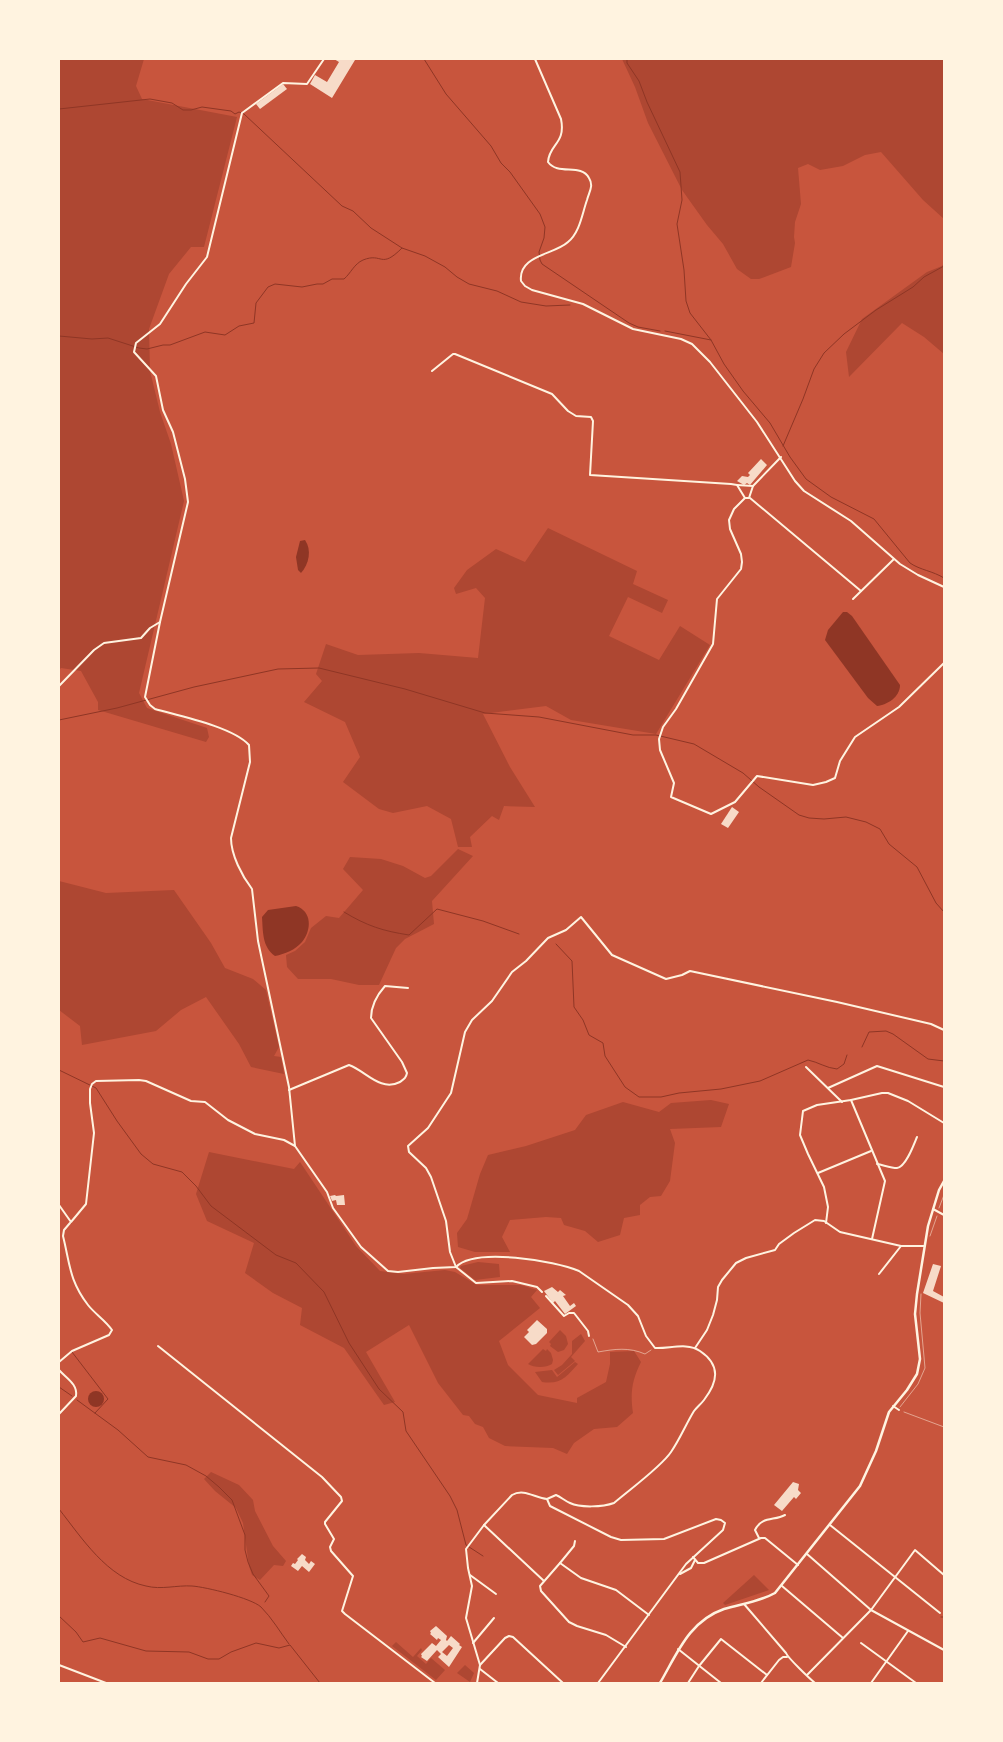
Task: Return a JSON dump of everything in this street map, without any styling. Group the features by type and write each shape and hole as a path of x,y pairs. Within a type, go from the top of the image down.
{"street":[{"path":"295,1146 289,1090 258,941 252,890 231,847 231,838 250,762 249,745 239,736 201,722 155,709 145,697 160,622 188,502 187,490 173,432 163,410 156,376 134,352 136,343 160,324 186,284 207,257 241,115 283,83 307,84 324,59"},
{"path":"535,59 561,119 563,128 560,140 549,156 548,162 554,167 585,173 592,185 580,223 572,238 564,245 538,256 522,270 521,281 525,286 538,292 583,304 633,329 676,337 692,344 710,362 757,422 806,493 851,522 894,559 918,575 944,587"},
{"path":"432,371 455,354 552,394 568,411 576,416 591,417 593,421 590,475 753,486"},
{"path":"749,498 753,486 781,457"},
{"path":"736,485 745,498"},
{"path":"861,591 749,498 745,498 734,509 729,520 730,530 736,547 741,554 741,569 716,599 713,644 676,709 660,732 660,750 674,783 671,797 711,814 735,802 757,776 812,785 835,778 840,761 855,737 899,707 944,662"},
{"path":"853,599 894,559"},
{"path":"59,686 76,667 104,643 141,638 150,628 160,622"},
{"path":"542,1292 537,1288 512,1281 476,1282 456,1267 450,1252 446,1221 431,1177 426,1168 409,1152 408,1146 428,1128 448,1100 465,1032 472,1020 492,1001 512,972 526,961 548,938 566,930 581,917 612,955 660,978 670,979 690,971 837,1002 931,1024 944,1030"},
{"path":"289,1090 349,1065 378,1082 389,1085 398,1083 406,1078 408,1073 402,1062 371,1018 371,1014 374,1002 385,986 402,989 408,988"},
{"path":"828,1088 877,1066 944,1087"},
{"path":"806,1067 842,1102"},
{"path":"59,1362 72,1351 109,1335 112,1330 89,1306 72,1278 64,1236 64,1230 86,1204 94,1140 90,1089 92,1084 96,1082 139,1080 146,1081 191,1101 205,1102 228,1120 256,1134 284,1140 295,1146 327,1192 332,1208 362,1247 388,1271 456,1267 476,1258 538,1260 579,1271 628,1304 638,1316 646,1336 655,1348 663,1349 673,1346 695,1348 707,1357 714,1367 716,1376 712,1386 695,1410 670,1453 620,1498 607,1506 576,1505 556,1495 548,1499 518,1492 512,1495 470,1543 466,1549 472,1593 466,1618 480,1665 477,1683"},
{"path":"826,1223 828,1202 824,1188 800,1135 803,1111 817,1105 888,1093 908,1101 944,1123"},
{"path":"851,1100 876,1164 885,1181 872,1239"},
{"path":"876,1164 898,1168 905,1164 917,1137"},
{"path":"818,1172 871,1151"},
{"path":"660,1683 689,1632 720,1611 763,1600 775,1593 860,1486 876,1452 888,1415 910,1385 919,1367 920,1359 915,1314 924,1246 933,1210 944,1180"},
{"path":"59,1205 71,1222"},
{"path":"933,1210 944,1215"},
{"path":"695,1348 707,1330 713,1315 718,1287 736,1263 746,1258 775,1250 794,1233 815,1220 822,1220 840,1232 901,1246 924,1246"},
{"path":"879,1274 901,1246"},
{"path":"546,1296 564,1316 568,1313 574,1313 588,1331 589,1336"},
{"path":"158,1346 322,1477 341,1497 341,1505 325,1524 334,1539 330,1547 331,1551 353,1576 342,1610 435,1683"},
{"path":"59,1370 76,1387 77,1392 76,1396 59,1414"},
{"path":"894,1406 898,1410"},
{"path":"548,1499 550,1506 611,1537 621,1540 664,1538 716,1519 723,1521 725,1528 680,1574 598,1683"},
{"path":"759,1538 755,1530 758,1525 769,1518 785,1516"},
{"path":"484,1525 544,1581"},
{"path":"830,1525 940,1613"},
{"path":"694,1558 698,1563 704,1562 759,1538 765,1538 798,1565"},
{"path":"575,1541 574,1546 544,1581 540,1589 569,1622 606,1635 626,1647"},
{"path":"807,1675 871,1610 915,1550 944,1575"},
{"path":"806,1554 871,1610 944,1650"},
{"path":"680,1574 691,1568 694,1558"},
{"path":"560,1563 581,1578 616,1590 649,1615"},
{"path":"470,1575 496,1594"},
{"path":"782,1586 843,1638"},
{"path":"744,1604 788,1657 815,1683"},
{"path":"473,1644 494,1618"},
{"path":"871,1683 908,1630"},
{"path":"480,1665 505,1638 511,1636 563,1683"},
{"path":"688,1683 720,1640 723,1640 768,1675"},
{"path":"860,1644 916,1683"},
{"path":"678,1649 721,1683"},
{"path":"761,1683 779,1660 788,1657"},
{"path":"59,1665 106,1683"},
{"path":"480,1669 498,1683"}],"path":[{"path":"930,1236 944,1196"},
{"path":"921,1291 920,1313 925,1368 918,1384 898,1410 944,1427"},
{"path":"589,1336 592,1337 598,1352 619,1348 636,1350 645,1354 655,1348"}],"shaded area":[{"path":"59,59 144,59 136,86 142,99 237,117 204,247 191,247 169,274 149,329 150,371 160,412 171,444 184,501 139,693 147,708 207,728 209,737 206,742 98,710 98,702 81,671 61,668 59,670"},
{"path":"622,59 944,59 944,219 923,200 881,152 865,155 843,166 820,170 808,164 798,168 801,204 795,222 795,243 791,267 759,279 751,279 737,269 723,244 682,190 648,123 635,87"},
{"path":"944,263 944,354 924,337 902,323 849,377 846,352 862,319 927,272 942,266"},
{"path":"548,528 637,571 633,584 668,600 662,613 628,597 609,636 659,660 680,626 710,645 656,734 571,720 546,706 483,714 510,767 535,807 504,806 499,820 492,816 470,837 472,847 458,847 451,819 427,806 393,813 379,809 343,782 360,757 345,722 304,702 322,681 316,674 326,644 358,655 419,653 478,658 485,598 476,588 456,594 454,588 467,570 496,549 525,562"},
{"path":"305,540 309,557 301,573 298,570 296,557 300,541"},
{"path":"843,612 847,612 852,616 900,685 895,697 885,704 877,706 868,698 825,640 828,630"},
{"path":"458,849 473,856 432,901 434,924 405,939 396,948 379,985 359,985 331,979 298,979 287,967 286,955 295,951 305,942 311,928 326,916 339,918 363,890 343,869 350,857 381,859 403,866 425,878 431,876"},
{"path":"59,881 106,893 174,890 211,943 225,968 253,979 266,990 279,1047 274,1056 281,1057 284,1074 251,1067 239,1044 206,997 181,1010 156,1031 82,1045 80,1026 59,1010"},
{"path":"296,906 301,908 308,916 308,932 302,942 296,947 286,953 275,956 265,943 262,917 268,910"},
{"path":"711,1100 729,1104 721,1127 670,1129 675,1143 670,1181 661,1196 650,1197 640,1205 640,1215 624,1218 620,1235 598,1242 585,1231 564,1225 561,1218 546,1217 510,1220 502,1237 510,1252 475,1252 458,1247 457,1233 467,1219 480,1174 488,1155 526,1146 575,1130 586,1115 623,1102 659,1112 671,1103"},
{"path":"209,1152 294,1169 300,1162 356,1246 380,1271 404,1274 445,1270 455,1272 477,1285 521,1285 537,1290 531,1297 540,1308 499,1341 508,1365 538,1395 577,1403 577,1398 606,1382 610,1364 610,1352 634,1351 641,1362 633,1387 633,1413 617,1427 594,1429 574,1443 567,1454 553,1448 505,1446 489,1438 483,1427 475,1424 469,1416 463,1415 438,1383 409,1325 366,1352 395,1402 384,1405 344,1348 300,1325 302,1308 273,1293 245,1273 254,1243 207,1221 196,1194"},
{"path":"478,1262 499,1264 500,1277 475,1280 460,1268 461,1266"},
{"path":"560,1330 566,1336 568,1344 564,1350 558,1352 550,1346 549,1342"},
{"path":"581,1334 585,1341 571,1357 575,1361 558,1375 554,1370 562,1365 572,1354 572,1341"},
{"path":"543,1349 546,1351 547,1349 551,1353 552,1364 540,1367 528,1364"},
{"path":"575,1362 578,1364 559,1381 542,1382 535,1372 552,1370 557,1377"},
{"path":"96,1391 104,1399 96,1407 88,1399"},
{"path":"211,1472 239,1485 253,1500 255,1511 273,1546 286,1561 283,1566 274,1565 260,1580 252,1575 249,1566 243,1523 236,1508 215,1491 204,1479"},
{"path":"754,1575 769,1590 725,1605 723,1603"},
{"path":"396,1642 413,1657 421,1648 422,1650 417,1656 426,1664 431,1658 445,1670 436,1680 392,1646"},
{"path":"465,1665 474,1673 470,1682 457,1673"}],"building":[{"path":"334,59 355,60 332,98 310,84 315,75 327,82 339,62"},
{"path":"283,84 287,89 260,109 256,104"},
{"path":"761,459 767,465 750,485 747,483 744,485 737,481 742,476 748,477 750,475 748,473"},
{"path":"732,807 739,812 728,828 721,824"},
{"path":"344,1195 345,1205 337,1205 336,1200 332,1201 330,1196"},
{"path":"933,1264 941,1266 933,1291 944,1297 944,1303 923,1293"},
{"path":"552,1287 566,1295 563,1296 570,1306 574,1303 576,1306 565,1314 544,1291"},
{"path":"537,1320 547,1329 547,1333 536,1344 532,1345 524,1337 529,1332 527,1330"},
{"path":"793,1482 799,1484 798,1490 801,1493 796,1499 794,1497 782,1511 774,1505"},
{"path":"302,1554 306,1557 305,1560 309,1564 311,1561 315,1564 309,1572 302,1566 298,1571 291,1566 293,1563 295,1564"},
{"path":"436,1626 447,1636 447,1641 451,1636 462,1647 449,1667 438,1657 441,1654 437,1650 427,1661 421,1657 421,1654 432,1643 436,1646 441,1640 438,1638 437,1640 430,1634 430,1631","holes":["449,1645 453,1648 447,1656 442,1652"]}],"waterway":[{"path":"424,59 446,94 491,146 501,163 510,172 540,214 545,227 544,238 539,252 542,264 629,323 638,327 660,331"},
{"path":"627,59 627,63 639,81 680,172 682,200 677,224 684,270 686,301 690,313 711,340 724,364 743,391 770,423 790,457 806,479 831,497 874,519 910,563 944,578"},
{"path":"59,109 150,99 172,103 183,110 202,107 244,114 342,206 353,211 371,228 402,248"},
{"path":"59,336 92,339 108,338 147,349 170,345 205,332 225,335 239,326 254,323 256,303 268,287 275,284 302,287 323,284 332,279 344,279 363,260 389,258 402,248 425,256 469,284 497,291 521,302 546,306 570,305"},
{"path":"783,446 814,369 824,353 844,334 876,310 913,287 924,277 944,266"},
{"path":"665,331 711,340"},
{"path":"59,720 117,708 194,687 278,669 319,668 405,689 485,713 539,717 633,735 656,735 694,744 743,773 759,787 799,815 824,819 846,817 866,822 880,829 889,844 917,867 936,903 944,912"},
{"path":"344,912 375,927 409,935 437,909 483,921 519,934"},
{"path":"556,944 572,961 574,1007 583,1020 589,1035 603,1043 605,1056 625,1087 639,1097 661,1097 679,1093 721,1089 760,1081 808,1060 837,1069 844,1064 847,1055"},
{"path":"862,1047 869,1032 886,1031 928,1059 944,1061"},
{"path":"59,1070 96,1088 141,1154 153,1164 182,1172 196,1186 211,1206 276,1255 296,1263 324,1292 349,1343 379,1389 403,1412 406,1431 450,1496 457,1510 466,1545 483,1556"},
{"path":"72,1352 108,1399 95,1413"},
{"path":"59,1387 72,1396"},
{"path":"77,1400 118,1430 148,1457 186,1465 206,1476 232,1500 245,1535 245,1550 248,1562 253,1574 269,1596 265,1602"},
{"path":"59,1509 86,1544 107,1566 119,1575 132,1582 146,1586 157,1588 199,1587 248,1600 265,1611 289,1644"},
{"path":"59,1616 76,1632 83,1642 100,1638 146,1651 189,1652 208,1659 219,1659 231,1652 256,1643 279,1648 290,1645 320,1683"}]}
